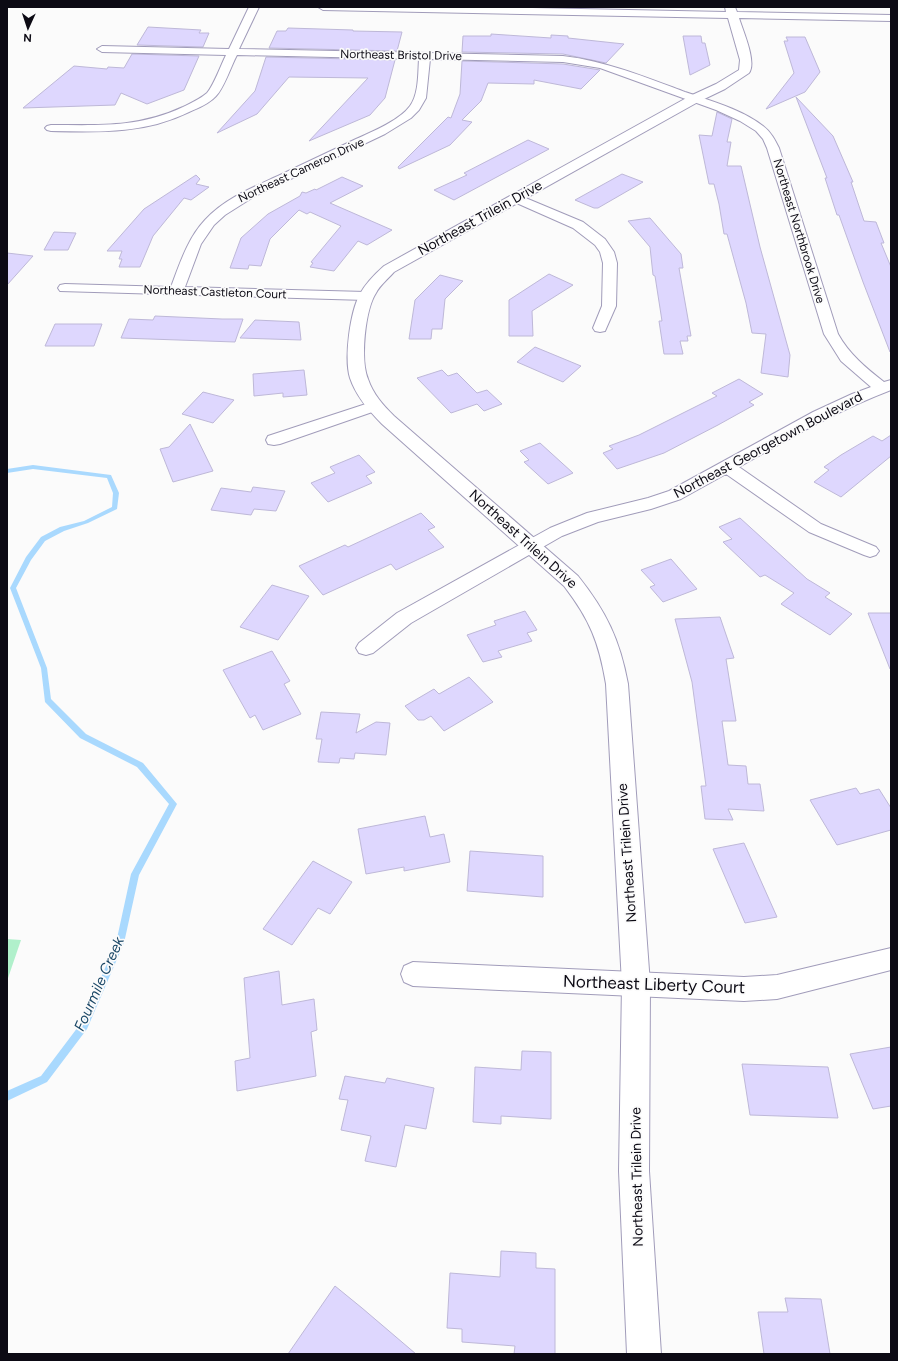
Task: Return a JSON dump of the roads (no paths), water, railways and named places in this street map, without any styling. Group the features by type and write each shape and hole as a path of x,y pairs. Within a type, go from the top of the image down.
{"street":[{"path":"51,128 108,129 137,126 170,117 202,102 212,94 234,52 254,7"},
{"path":"323,7 732,11 891,18"},
{"name":"Northeast Trilein Drive","path":"644,1354 634,1171 636,984 617,684 613,655 603,628 590,604 571,581 532,545 388,420 375,406 362,386 356,363 356,343 366,296 377,280 389,269 694,99 736,79 745,72 746,60 732,11"},
{"name":"Northeast Bristol Drive","path":"102,49 563,58 603,66 694,99"},
{"name":"Northeast Cameron Drive","path":"176,291 198,236 219,212 251,193 381,132 407,116 415,108 420,98 425,56"},
{"name":"Northeast Northbrook Drive","path":"694,99 744,119 760,129 768,138 773,148 831,334 837,347 847,359 886,386"},
{"path":"516,198 578,225 600,242 607,252 610,263 609,306 600,328"},
{"name":"Northeast Castleton Court","path":"65,288 366,296"},
{"name":"Northeast Georgetown Boulevard","path":"366,648 404,618 568,526 593,517 651,504 675,495 819,416 858,397 886,386"},
{"path":"274,440 375,406"},
{"path":"728,467 815,528 870,550"},
{"name":"Northeast Liberty Court","path":"413,974 744,989 777,987 891,959"}],"waterway":[{"name":"Fourmile Creek","path":"7,471 33,467 109,476 116,493 115,508 86,522 62,529 43,539 28,559 13,588 44,668 48,700 83,736 140,765 173,804 135,874 120,943 84,1026 44,1079 7,1096"}]}
